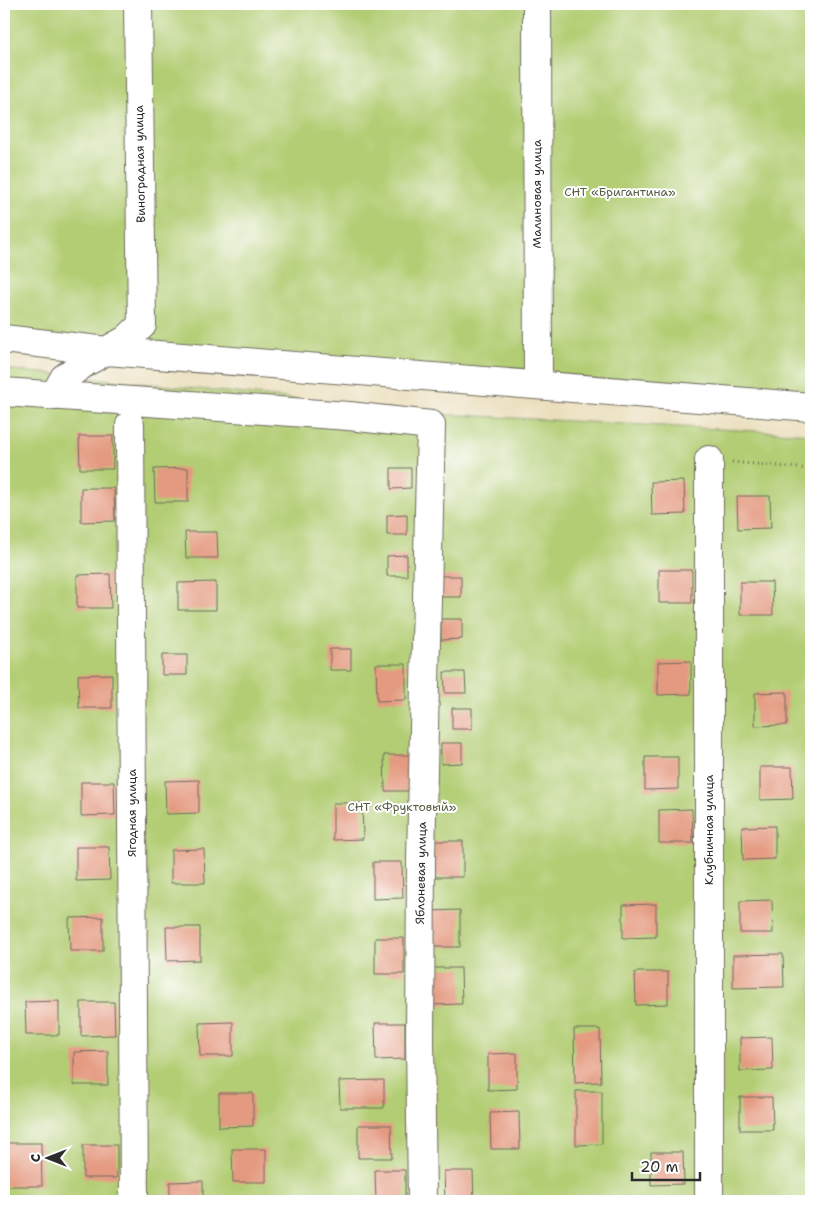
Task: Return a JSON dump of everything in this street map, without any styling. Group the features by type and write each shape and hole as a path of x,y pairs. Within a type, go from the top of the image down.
{"street":[{"name":"Виноградная улица","path":"107,351 126,340 142,325 138,4"},
{"name":"Малиновая улица","path":"537,4 538,385"},
{"path":"4,339 107,351 811,407"},
{"path":"4,392 54,396 64,378 86,362 107,351"},
{"name":"Яблоневая улица","path":"54,396 349,416 431,425 421,867 420,1040 422,1201"},
{"name":"Ягодная улица","path":"130,425 134,1201"},
{"name":"Клубничная улица","path":"709,460 709,1201"}],"path":[{"path":"709,460 811,469"}],"green space":[{"name":"СНТ «Бригантина»","path":"4,4 811,4 811,395 4,340"},
{"name":"СНТ «Фруктовый»","path":"4,369 440,414 811,434 811,1201 4,1201"}],"building":[{"path":"79,436 113,436 113,469 80,469"},
{"path":"188,468 188,502 155,502 154,469"},
{"path":"391,468 411,468 411,488 391,489"},
{"path":"684,481 685,514 652,515 651,482"},
{"path":"81,488 114,488 115,521 81,522"},
{"path":"737,496 770,496 771,528 738,529"},
{"path":"407,514 407,535 387,535 387,515"},
{"path":"185,532 217,532 218,558 186,558"},
{"path":"407,555 407,576 387,576 387,556"},
{"path":"659,570 692,570 692,603 659,603"},
{"path":"110,574 111,608 77,608 77,575"},
{"path":"440,576 461,576 461,597 441,597"},
{"path":"216,582 216,610 178,610 178,583"},
{"path":"740,582 772,582 773,615 740,615"},
{"path":"441,619 462,619 462,639 441,640"},
{"path":"330,649 351,649 351,670 330,670"},
{"path":"162,655 187,655 187,675 162,675"},
{"path":"691,661 691,694 658,695 658,662"},
{"path":"376,664 406,664 406,700 377,701"},
{"path":"444,672 465,672 466,693 445,693"},
{"path":"112,674 112,708 79,708 78,675"},
{"path":"787,692 787,725 755,726 755,693"},
{"path":"452,708 472,708 472,729 452,729"},
{"path":"441,743 462,743 462,763 441,764"},
{"path":"384,755 414,755 414,791 385,791"},
{"path":"645,757 678,757 678,789 645,790"},
{"path":"760,767 792,767 793,799 760,800"},
{"path":"199,780 199,813 166,814 165,781"},
{"path":"81,782 114,782 115,815 81,816"},
{"path":"333,803 362,803 363,839 333,840"},
{"path":"692,809 693,843 659,843 659,810"},
{"path":"775,826 775,859 743,860 742,827"},
{"path":"434,841 463,841 463,877 434,877"},
{"path":"76,847 109,847 110,880 76,881"},
{"path":"204,849 205,883 171,883 171,850"},
{"path":"373,862 402,862 403,898 373,899"},
{"path":"772,900 773,933 740,933 740,901"},
{"path":"656,904 656,937 623,938 623,905"},
{"path":"460,910 460,947 431,947 430,911"},
{"path":"103,917 103,951 70,951 69,918"},
{"path":"166,927 200,927 200,960 167,961"},
{"path":"375,938 404,938 404,974 375,974"},
{"path":"783,954 784,987 733,988 733,955"},
{"path":"432,968 461,968 462,1004 432,1005"},
{"path":"635,972 668,972 668,1004 636,1005"},
{"path":"59,1001 59,1035 26,1035 25,1002"},
{"path":"81,1002 114,1002 115,1035 81,1036"},
{"path":"233,1022 233,1056 200,1056 199,1023"},
{"path":"375,1023 405,1023 405,1059 376,1060"},
{"path":"574,1029 600,1029 601,1082 575,1083"},
{"path":"772,1037 773,1070 740,1071 740,1038"},
{"path":"108,1051 108,1085 74,1085 74,1052"},
{"path":"517,1053 517,1089 488,1090 488,1054"},
{"path":"384,1080 384,1108 340,1108 339,1081"},
{"path":"576,1091 602,1091 602,1144 576,1145"},
{"path":"219,1093 253,1093 253,1126 219,1127"},
{"path":"740,1097 772,1097 773,1130 740,1130"},
{"path":"519,1112 520,1149 491,1149 490,1113"},
{"path":"358,1125 391,1125 392,1158 358,1158"},
{"path":"4,1143 41,1143 42,1186 4,1186"},
{"path":"83,1145 117,1145 117,1178 83,1178"},
{"path":"232,1149 266,1149 266,1182 233,1182"},
{"path":"651,1152 683,1152 684,1184 651,1185"},
{"path":"375,1170 405,1170 405,1201 376,1201"},
{"path":"444,1171 473,1171 474,1201 445,1201"},
{"path":"203,1181 203,1201 170,1201 170,1182"}]}
